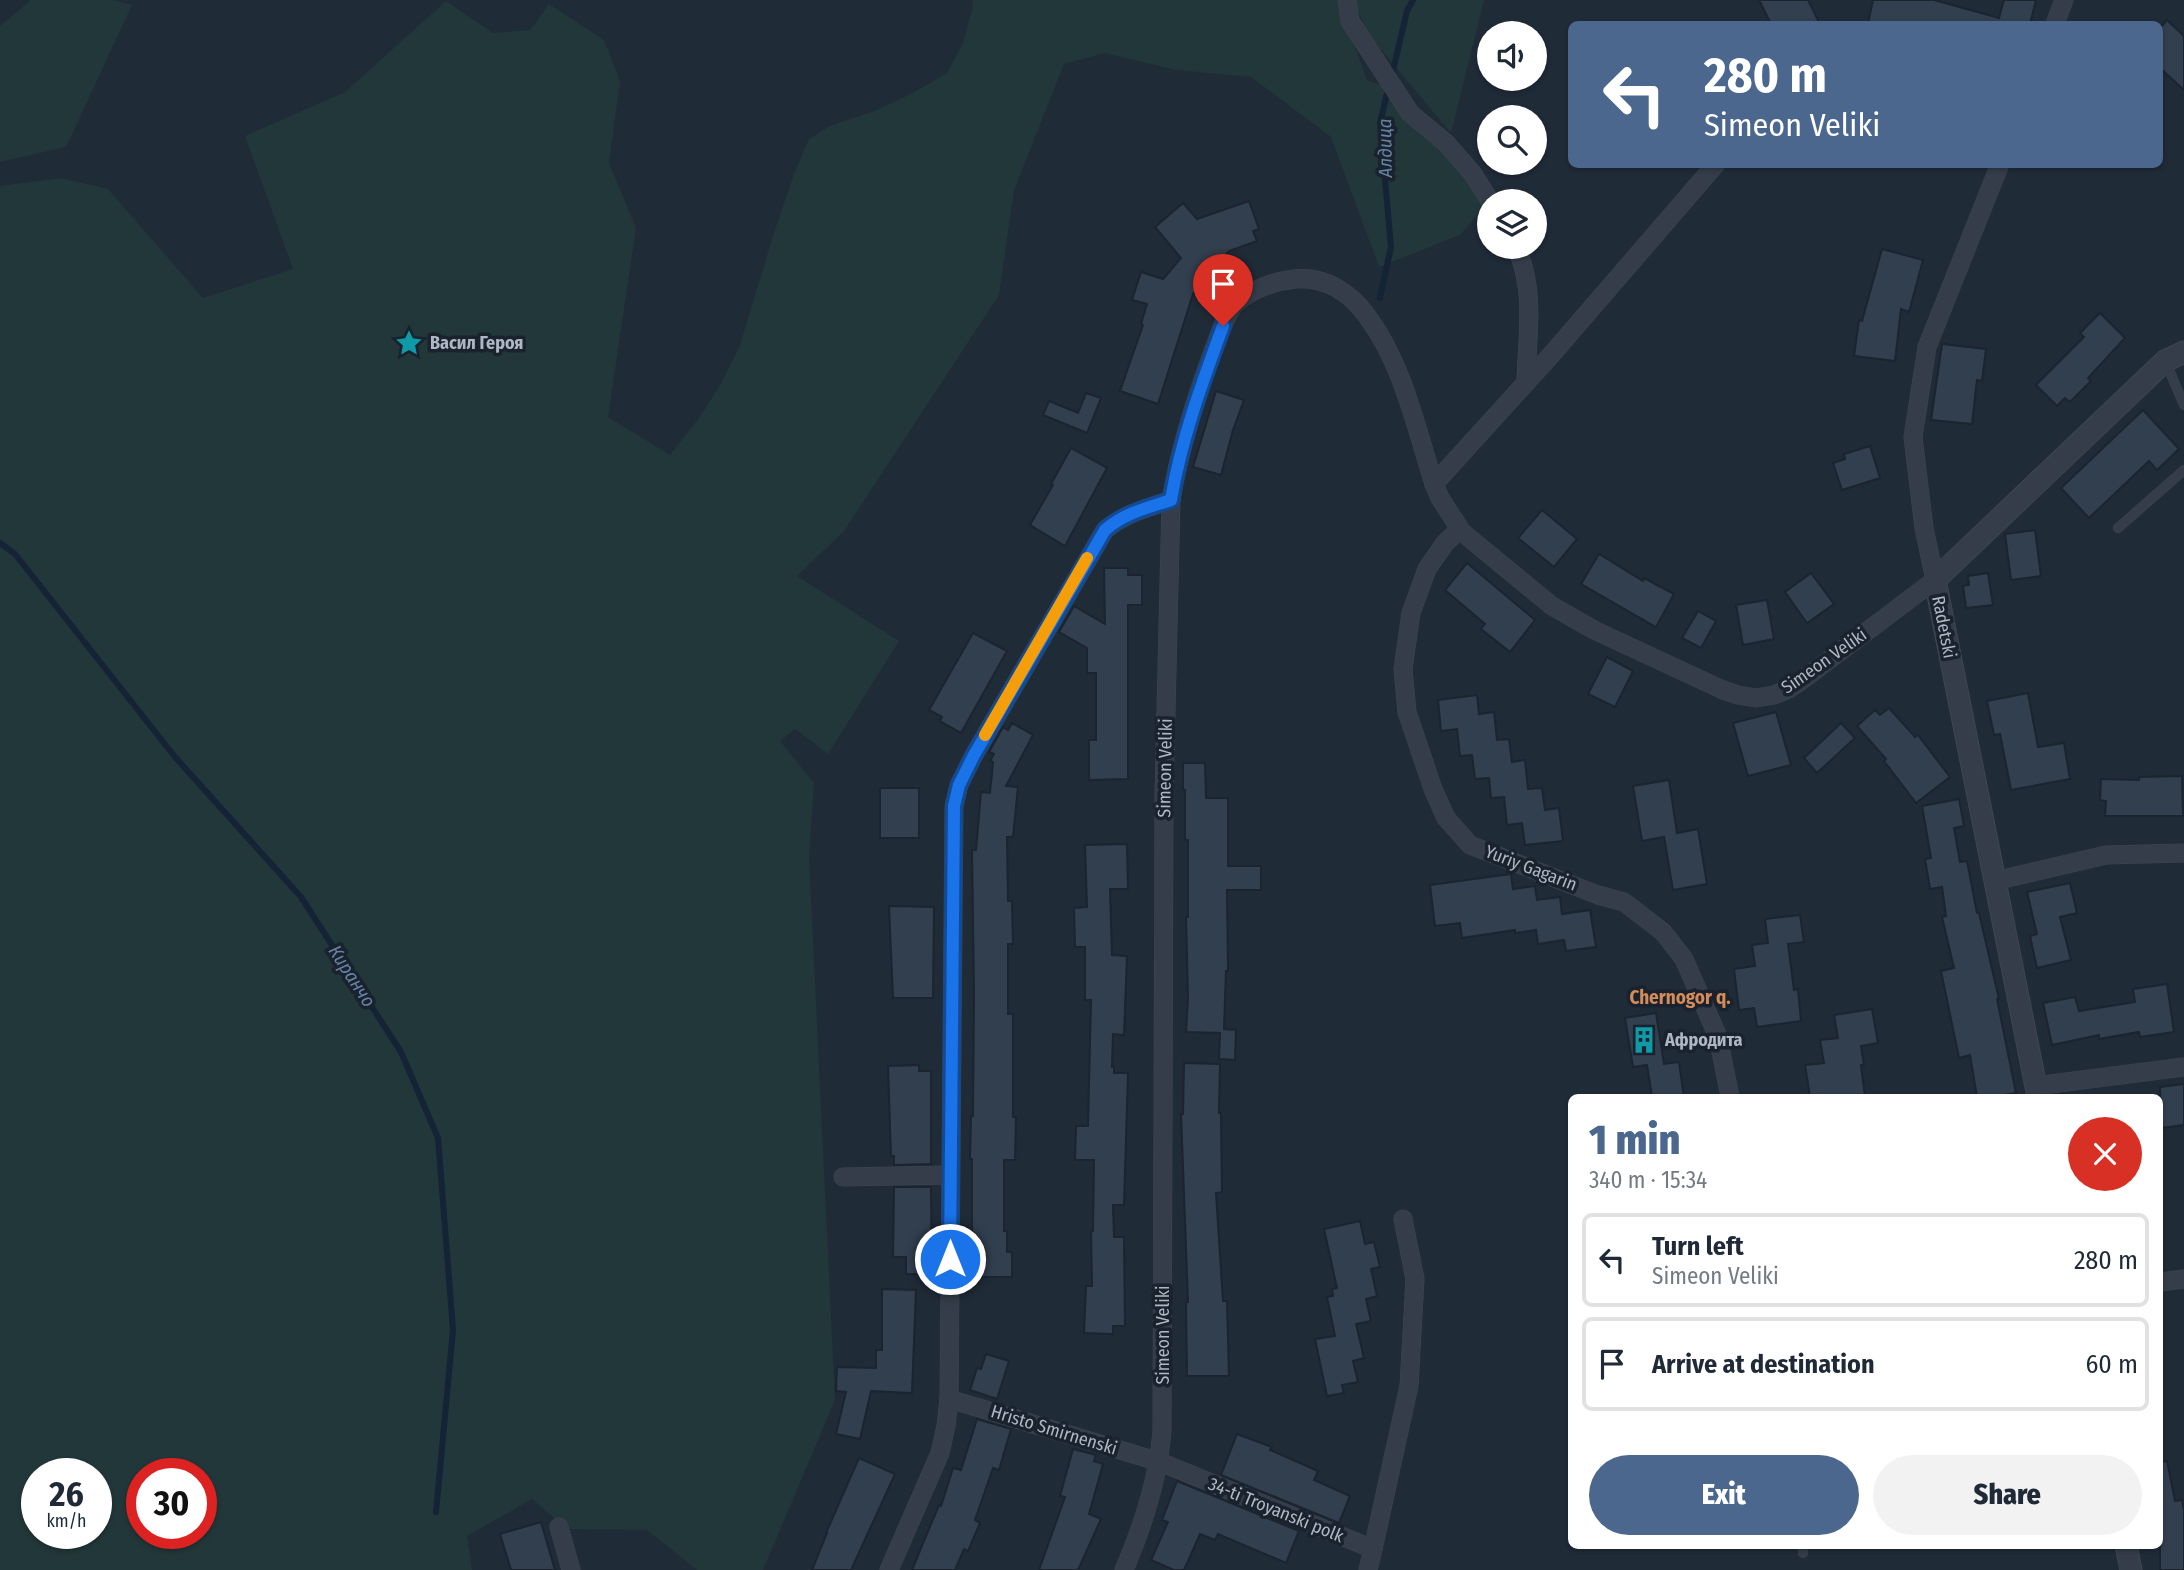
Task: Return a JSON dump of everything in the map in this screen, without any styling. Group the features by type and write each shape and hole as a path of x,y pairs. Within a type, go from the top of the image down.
{"street":[{"path":"1347,0 1350,21 1410,113 1446,143 1482,189"},
{"path":"2056,21 2064,0"},
{"path":"1434,484 1713,168"},
{"name":"Radetski","path":"1998,168 1927,346 1913,437 1924,528 2036,1092"},
{"path":"1521,259 1529,293 1526,382"},
{"name":"Simeon Veliki","path":"1124,1570 1147,1508 1160,1462 1163,1418 1164,794 1171,500 1177,462 1207,368 1223,326 1235,304 1278,281 1303,278 1329,283 1351,297 1380,333 1394,362 1434,484 1460,528 1552,606 1615,640 1723,690 1756,698 1789,689 1935,580 2175,357"},
{"path":"889,1570 940,1452 949,1399 954,806 959,785 1105,530 1116,520 1171,500"},
{"name":"Yuriy Gagarin","path":"1460,528 1445,543 1427,569 1411,613 1403,669 1407,712 1433,789 1446,818 1470,845 1598,895 1624,902 1663,932 1684,959 1718,1037 1729,1094"},
{"path":"1995,881 2106,855 2184,853"},
{"path":"2036,1092 2184,1067"},
{"path":"843,1177 950,1175"},
{"path":"1368,1570 1409,1386 1415,1279 1403,1219"},
{"path":"2163,1282 2184,1279"},
{"name":"Hristo Smirnenski","path":"949,1399 1160,1462"},
{"name":"34-ti Troyanski polk","path":"1160,1462 1373,1549"},
{"path":"559,1527 571,1570"},
{"path":"2127,1549 2131,1570"}],"lane":[{"path":"2175,357 2184,405"},
{"path":"2118,528 2184,470"}],"green space":[{"path":"31,0 112,0 132,5 66,147 0,162 0,26"},
{"path":"972,0 1338,0 1367,80 1381,85 1485,189 1477,189 1477,215 1460,235 1379,267 1331,137 1251,77 1176,70 1105,53 1064,64 1014,190 999,295 844,531 797,576 899,641 828,754 795,729 780,741 814,783 809,857 835,1400 763,1570 697,1570 647,1530 567,1529 532,1499 467,1536 472,1570 0,1570 0,186 61,178 108,189 203,298 293,269 245,136 345,92 446,1 493,33 530,30 549,4 604,40 620,81 609,163 636,228 608,417 670,455 719,387 739,348 773,236 809,139 830,126 872,112 911,94 947,73 963,43 973,6"},
{"path":"1353,0 1484,0 1451,133 1368,34"}],"building":[{"path":"1759,0 1808,0 1818,21 1770,21"},
{"path":"1873,0 1934,0 1999,18 2004,0 2036,0 2031,21 1869,21"},
{"path":"2167,20 2184,36 2184,90 2163,71 2163,25"},
{"path":"1249,201 1259,229 1253,231 1257,241 1229,251 1193,294 1158,404 1120,391 1143,325 1141,324 1147,304 1132,300 1141,272 1163,279 1181,258 1155,227 1183,203 1197,219"},
{"path":"1882,249 1923,260 1909,312 1901,309 1895,361 1854,356 1859,320 1862,321"},
{"path":"2100,313 2125,338 2088,378 2091,381 2070,402 2065,398 2057,406 2036,385 2084,337 2080,333"},
{"path":"1942,344 1986,349 1982,381 1977,380 1972,424 1931,420"},
{"path":"1216,391 1244,400 1221,475 1193,467"},
{"path":"1086,393 1101,398 1087,433 1043,415 1049,401 1078,413"},
{"path":"2143,410 2179,449 2157,470 2149,461 2089,518 2061,488"},
{"path":"1870,446 1880,478 1842,490 1833,463 1845,459 1844,454"},
{"path":"1071,448 1107,468 1065,546 1030,525"},
{"path":"1542,510 1577,539 1554,567 1518,538"},
{"path":"2035,530 2041,576 2011,580 2005,534"},
{"path":"1599,554 1643,581 1644,578 1674,594 1656,627 1581,584"},
{"path":"1467,563 1535,620 1510,652 1481,629 1485,624 1445,590"},
{"path":"1104,568 1128,568 1128,575 1142,575 1142,605 1128,605 1128,779 1089,780 1089,740 1096,740 1096,673 1087,673 1087,648 1059,632 1074,606 1105,624"},
{"path":"1811,573 1834,604 1807,623 1785,592"},
{"path":"1988,573 1993,605 1966,608 1963,586 1969,585 1968,576"},
{"path":"1767,600 1774,639 1743,645 1736,605"},
{"path":"1698,611 1716,621 1701,648 1682,638"},
{"path":"973,633 1007,651 961,733 940,721 942,717 929,710"},
{"path":"1607,657 1633,671 1615,707 1588,694"},
{"path":"2028,693 2038,747 2064,743 2070,779 2011,790 2000,734 1994,735 1987,701"},
{"path":"1477,695 1479,714 1494,712 1497,740 1509,739 1512,762 1525,760 1528,789 1542,788 1545,810 1559,808 1563,841 1525,845 1522,823 1507,825 1504,797 1491,798 1489,778 1475,779 1472,755 1460,756 1457,729 1441,731 1438,700"},
{"path":"1889,708 1915,737 1918,735 1950,777 1916,803 1884,761 1886,759 1857,726 1875,710 1880,715"},
{"path":"1776,712 1791,765 1748,776 1733,723"},
{"path":"1012,723 1033,735 1006,786 1018,787 1013,837 1007,837 1008,901 1012,901 1013,944 1008,944 1008,1014 1013,1014 1013,1117 1016,1117 1015,1160 1004,1160 1004,1231 1007,1231 1007,1252 1012,1252 1012,1277 970,1277 970,1268 965,1268 965,1251 972,1251 972,850 976,850 981,792 990,793 993,762 990,761 994,754 989,752 1003,727 1008,730"},
{"path":"1841,723 1855,738 1817,773 1804,758"},
{"path":"1183,763 1205,763 1206,798 1228,798 1228,866 1261,866 1261,890 1227,890 1228,971 1224,1029 1236,1030 1235,1060 1219,1059 1220,1033 1186,1032 1188,840 1185,840"},
{"path":"2182,776 2183,816 2105,816 2106,801 2100,800 2101,779 2139,780 2139,777"},
{"path":"1669,780 1677,833 1698,829 1707,884 1673,890 1664,837 1642,841 1633,786"},
{"path":"880,788 919,788 919,838 880,838"},
{"path":"1959,799 1964,826 1954,828 1960,862 1967,861 1999,999 2016,1093 1976,1094 1970,1055 1959,1058 1941,971 1954,968 1942,917 1946,916 1942,887 1930,889 1925,859 1931,858 1922,806"},
{"path":"1127,844 1128,889 1110,889 1112,955 1127,956 1124,1035 1113,1034 1112,1067 1114,1073 1128,1073 1124,1205 1113,1205 1114,1237 1124,1237 1125,1326 1113,1326 1113,1334 1084,1333 1086,1286 1092,1286 1094,1160 1075,1160 1076,1126 1088,1126 1091,1000 1085,1000 1085,947 1075,947 1074,908 1087,907 1085,845"},
{"path":"1511,874 1513,889 1535,886 1537,900 1560,897 1562,914 1590,910 1596,947 1566,951 1564,940 1538,944 1536,930 1515,933 1515,930 1462,938 1460,923 1435,926 1430,885"},
{"path":"2070,883 2077,913 2060,917 2071,960 2037,968 2030,936 2037,934 2027,892"},
{"path":"889,906 934,907 933,998 893,998"},
{"path":"1800,915 1804,942 1788,944 1794,990 1798,989 1801,1021 1757,1027 1754,1008 1739,1010 1734,969 1755,966 1752,945 1768,943 1765,919"},
{"path":"2167,984 2174,1032 2140,1037 2139,1032 2099,1039 2099,1035 2052,1045 2043,1003 2075,997 2079,1011 2135,1002 2133,989"},
{"path":"1872,1009 1878,1043 1861,1046 1865,1094 1810,1094 1805,1065 1824,1063 1820,1040 1838,1038 1834,1015"},
{"name":"Афродита","path":"1656,1013 1664,1064 1679,1062 1684,1094 1652,1094 1647,1065 1633,1067 1625,1018"},
{"path":"1184,1063 1220,1064 1222,1192 1216,1193 1223,1301 1227,1301 1229,1376 1187,1376 1188,1302 1181,1114"},
{"path":"919,1065 919,1071 931,1071 931,1164 894,1165 894,1156 891,1156 888,1066"},
{"path":"2184,1084 2184,1125 2163,1128 2163,1094 2160,1094 2160,1087"},
{"path":"894,1187 931,1187 932,1274 906,1274 906,1257 893,1257"},
{"path":"1360,1221 1365,1244 1374,1242 1380,1267 1371,1269 1377,1296 1366,1299 1371,1321 1356,1324 1364,1358 1353,1361 1358,1382 1342,1385 1344,1393 1327,1396 1315,1339 1335,1336 1327,1297 1333,1296 1332,1289 1337,1288 1324,1229"},
{"path":"882,1289 916,1290 912,1393 871,1391 860,1439 836,1434 846,1392 836,1391 837,1367 876,1368 876,1350 882,1350"},
{"path":"986,1354 1009,1361 997,1399 970,1390 977,1368 981,1369"},
{"path":"977,1419 1011,1429 999,1470 993,1468 975,1520 980,1523 968,1551 964,1549 955,1570 912,1570 939,1505 941,1506 953,1468 961,1470"},
{"path":"1237,1434 1272,1447 1270,1450 1318,1471 1314,1480 1350,1496 1339,1523 1221,1475"},
{"path":"1073,1449 1096,1455 1094,1461 1103,1464 1089,1514 1101,1519 1078,1570 1039,1570 1065,1497 1060,1496"},
{"path":"859,1458 895,1474 851,1570 812,1570 826,1533"},
{"path":"2167,1461 2175,1501 2182,1500 2184,1510 2184,1570 2160,1570 2160,1549 2163,1549 2163,1462"},
{"path":"1177,1481 1299,1531 1286,1563 1218,1534 1215,1540 1200,1534 1184,1570 1174,1570 1151,1560 1168,1522 1162,1520"},
{"path":"541,1522 555,1570 511,1570 500,1534"}],"waterway":[{"name":"Алдица","path":"1391,79 1407,11 1413,0"},
{"name":"Алдица","path":"1380,298 1391,247 1380,123 1388,89"},
{"name":"Киранчо","path":"0,543 15,554 175,757 301,897 401,1052 438,1138 453,1330 436,1512"}],"slow traffic":[{"path":"985,735 1087,558"}],"place":[{"name":"Васил Героя","path":"409,343"},
{"name":"Афродита","path":"1644,1040"}],"district":[{"name":"Chernogor q.","path":"1680,997"}],"route":[{"path":"950,1259 954,806 959,785 1105,530 1116,520 1171,500 1177,462 1223,326"}]}
